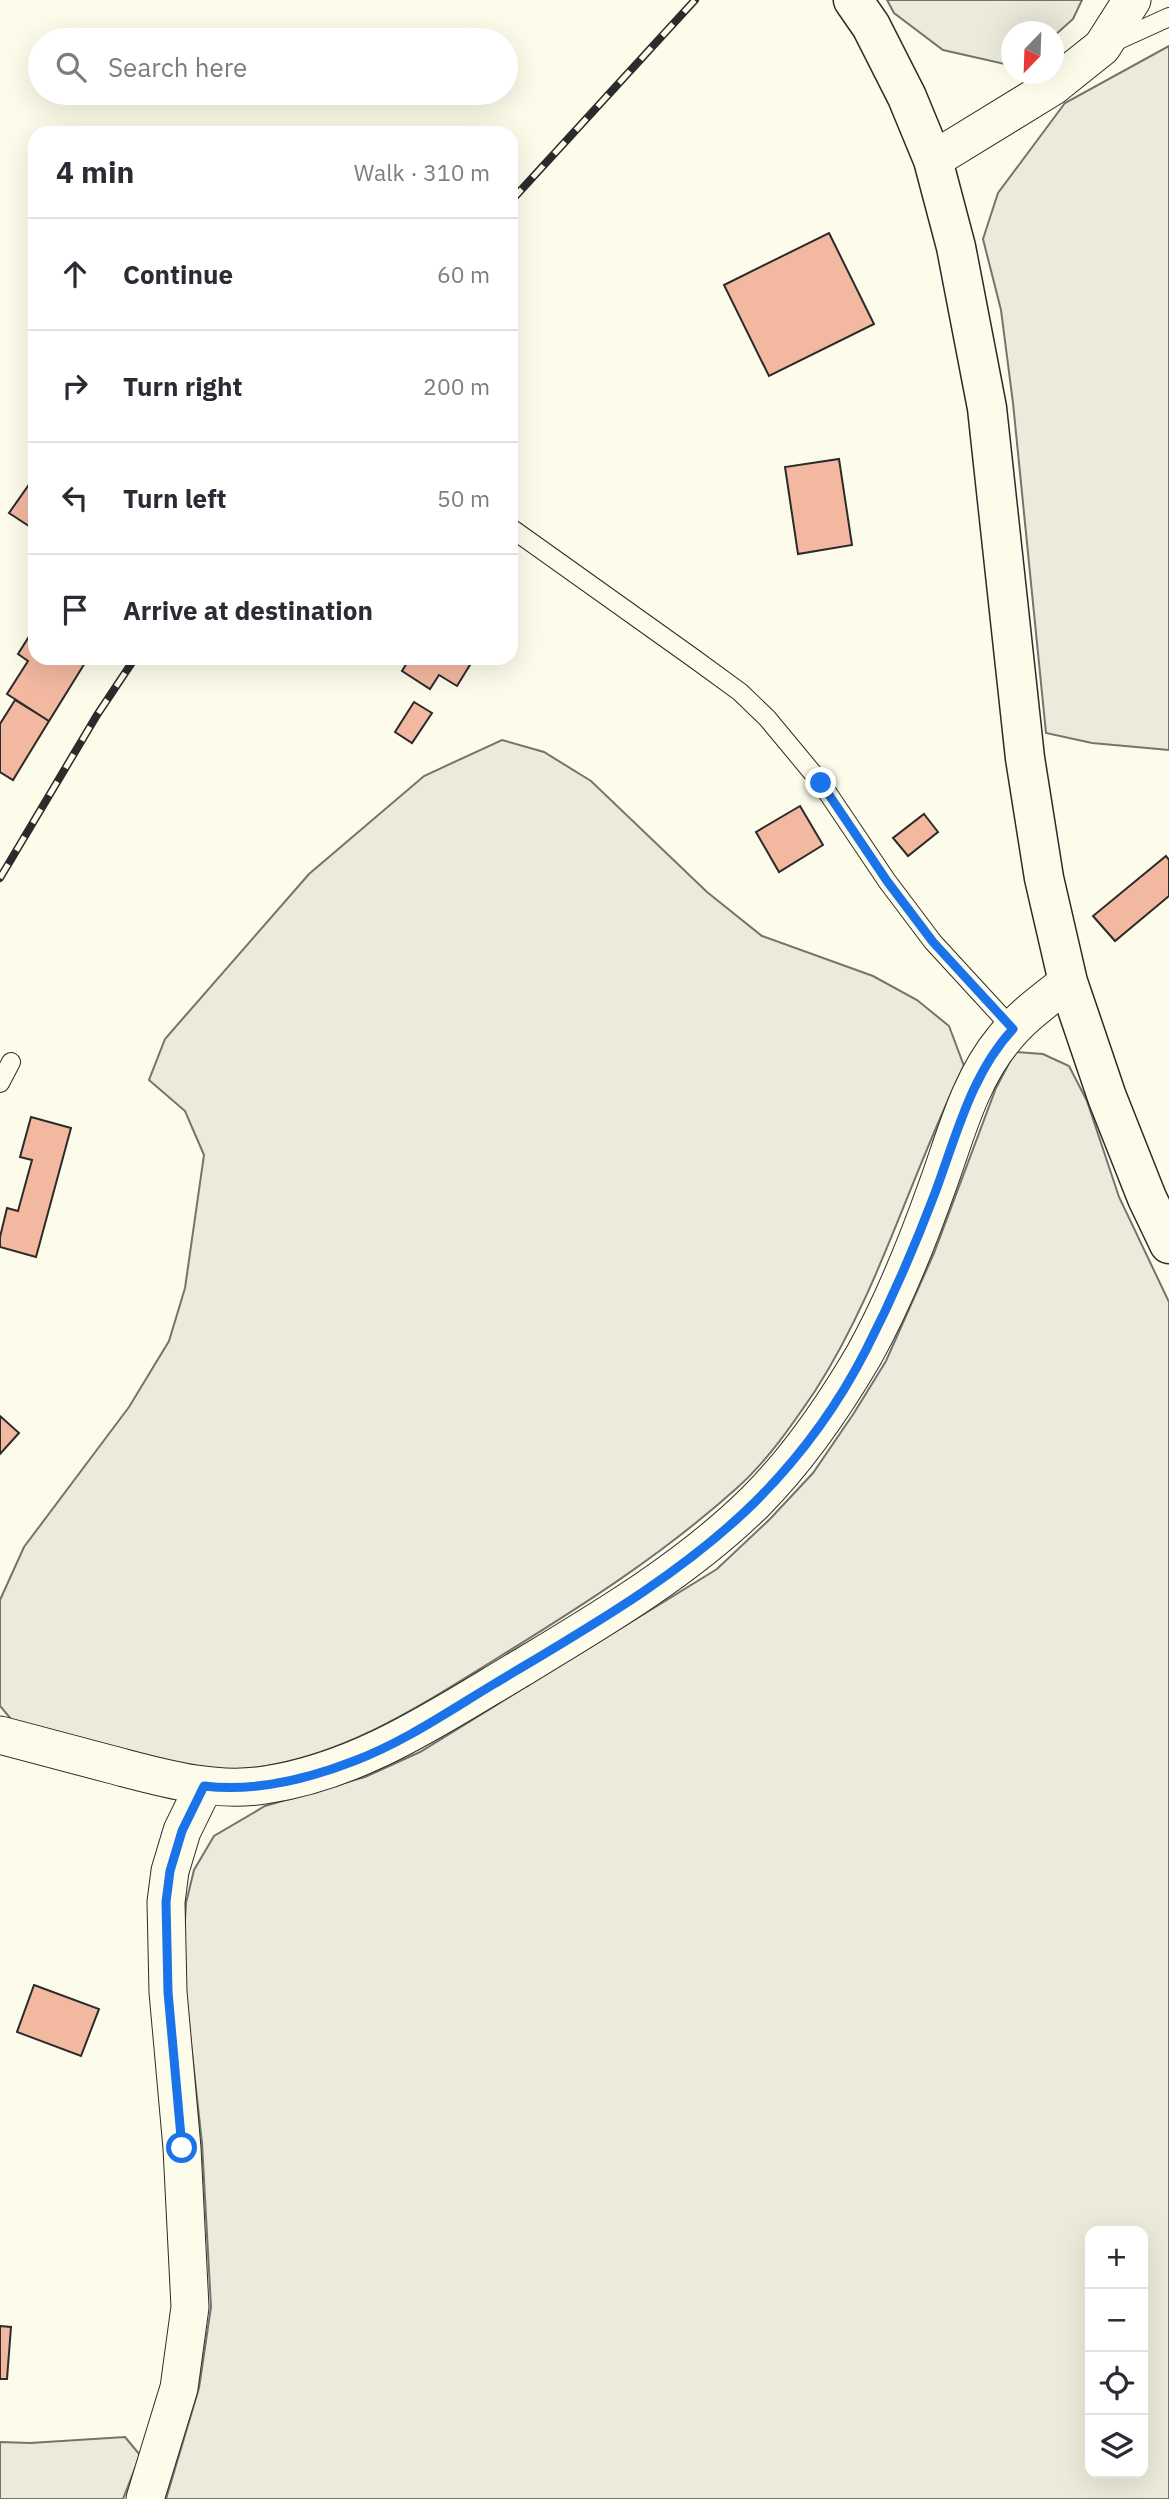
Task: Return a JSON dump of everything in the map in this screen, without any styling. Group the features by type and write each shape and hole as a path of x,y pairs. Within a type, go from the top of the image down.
{"street":[{"path":"933,160 1052,88 1102,47 1132,0"},
{"path":"862,13 907,97 933,160 957,247 987,408 1025,758 1044,878 1068,982 1107,1097 1147,1198 1169,1244"},
{"path":"0,1735 174,1782 219,1788 263,1786 304,1777 355,1761 407,1736 565,1642 652,1584 711,1542 754,1503 796,1459 835,1403 866,1352 914,1245 980,1075 1013,1029 1068,982"},
{"path":"145,2499 179,2388 190,2307 182,2148 168,1992 166,1902 170,1871 182,1831 204,1786"}],"lane":[{"path":"1102,47 1169,18"},
{"path":"518,533 740,692 767,718 821,783 887,881 933,942 1013,1029"},
{"path":"0,1083 11,1062"}],"shaded area":[{"path":"887,0 1082,0 1073,19 1064,27 1064,21 1001,21 1001,63 943,50 894,13"},
{"path":"1169,46 1169,750 1092,743 1046,733 1013,403 1001,310 983,239 998,193 1065,103"},
{"path":"502,740 544,752 591,781 707,892 762,936 873,976 917,1000 949,1026 964,1066 858,1313 815,1391 788,1429 749,1477 710,1511 592,1598 441,1693 382,1726 319,1753 286,1762 252,1768 220,1769 171,1761 11,1719 0,1706 0,1600 24,1547 129,1407 169,1341 185,1288 204,1155 185,1111 149,1080 165,1039 309,874 424,776"},
{"path":"1015,1052 1043,1054 1069,1066 1087,1101 1119,1197 1169,1302 1169,2499 166,2499 199,2388 211,2307 202,2143 185,1989 184,1937 186,1903 194,1870 214,1836 265,1806 365,1777 420,1752 717,1569 770,1519 813,1473 886,1361 934,1253 996,1088"},
{"path":"125,2437 140,2455 123,2499 0,2499 0,2442 30,2443"}],"building":[{"path":"829,233 874,324 769,376 724,285"},
{"path":"839,459 852,545 798,554 785,467"},
{"path":"28,486 28,525 9,513"},
{"path":"28,638 28,661 18,654"},
{"path":"28,661 28,665 84,665 49,721 7,694"},
{"path":"406,665 470,665 457,686 439,675 430,689 402,671"},
{"path":"15,700 49,721 13,780 0,772 0,724"},
{"path":"414,702 432,713 412,743 395,732"},
{"path":"800,806 823,845 779,872 756,832"},
{"path":"924,814 938,832 908,856 893,838"},
{"path":"1166,856 1169,860 1169,896 1115,941 1093,916"},
{"path":"31,1117 71,1128 36,1257 0,1247 7,1208 18,1211 32,1160 20,1157"},
{"path":"0,1416 19,1433 0,1454"},
{"path":"34,1985 99,2009 81,2056 17,2032"},
{"path":"0,2326 11,2327 7,2379 0,2379"}],"railway":[{"path":"518,193 695,0"},
{"path":"0,878 97,715 130,665"}],"route":[{"path":"182,2148 168,1992 166,1902 170,1871 182,1831 204,1786 263,1786 355,1761 407,1736 565,1642 711,1542 754,1503 796,1459 866,1352 934,1194 980,1075 1013,1029 933,942 887,881 821,783"}]}
